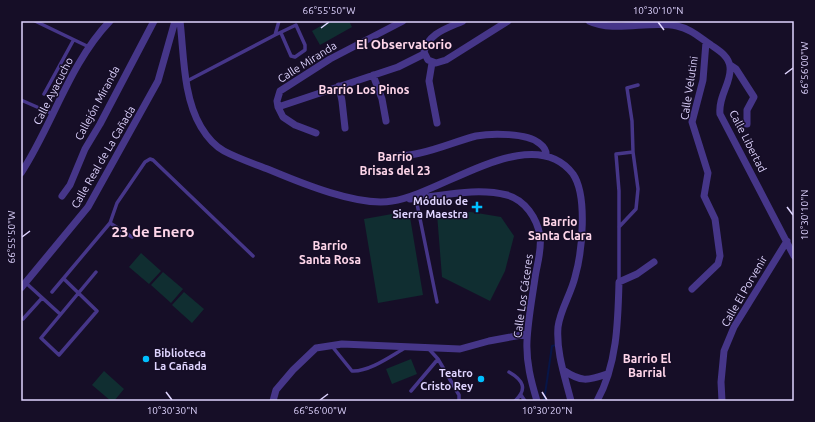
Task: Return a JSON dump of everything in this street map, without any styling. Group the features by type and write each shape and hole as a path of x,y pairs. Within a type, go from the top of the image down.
{"street":[{"name":"Calle Ayacucho","path":"22,169 53,114 74,72 89,47 110,21"},
{"name":"Callejón Miranda","path":"62,196 70,185 85,148 100,124 154,21"},
{"name":"Calle Real de La Cañada","path":"24,286 81,218 91,201 158,81 176,21"},
{"path":"180,21 187,81 191,100 201,128 211,140 224,151 322,190 379,202 400,200 516,156 535,154 546,156 562,164 573,175 578,185 582,212 581,256 575,279 559,324 558,345 571,401"},
{"name":"Calle Miranda","path":"278,107 277,101 280,91 330,59 403,21"},
{"path":"432,63 424,54 425,47 432,37 463,21"},
{"path":"432,63 446,60 508,21"},
{"path":"589,21 599,24 659,24 678,26 690,30 706,42 721,50 730,65 736,69 754,97 747,110 747,124"},
{"name":"Calle Velutini","path":"692,289 718,264 720,256 715,219 704,196 708,172 692,122 703,80 706,42"},
{"path":"316,133 288,121 280,113 278,107 398,67 424,54"},
{"path":"432,63 429,81 437,123"},
{"name":"Calle Libertad","path":"730,65 730,77 724,89 719,108 720,114 794,256"},
{"path":"373,75 382,99 386,121"},
{"path":"339,86 345,128"},
{"path":"386,157 419,154 478,136 519,135 529,136 538,142 546,152 546,156"},
{"name":"Calle Los Cáceres","path":"400,200 480,192 507,195 523,202 537,225 540,236 540,249 527,334 527,362 537,401"},
{"name":"Calle El Porvenir","path":"722,401 721,382 724,351 734,327 787,241"},
{"path":"597,401 602,391 614,355 619,282 636,274 654,262"},
{"path":"273,401 276,390 306,356 316,348 342,344 467,348 489,341 527,334"},
{"path":"564,370 578,379 586,380 607,374"}],"lane":[{"path":"36,21 73,41 89,47"},
{"path":"275,35 279,21"},
{"path":"187,81 296,25 305,46 305,50 295,57 290,56 281,34"},
{"path":"44,94 73,41"},
{"path":"619,227 634,212 637,204 638,189 633,152 632,120 627,88 638,85"},
{"path":"21,100 53,114"},
{"path":"619,282 619,191 616,154 633,152"},
{"path":"52,292 110,222 117,203 145,162 150,159 154,160 253,256"},
{"path":"416,199 437,302"},
{"path":"110,222 132,237"},
{"path":"64,279 79,292 97,311 59,355 48,347 41,338 60,314 79,292 96,272"},
{"path":"24,286 42,298 60,314"},
{"path":"23,319 42,298"},
{"path":"331,345 352,371 371,366 408,347"},
{"path":"427,347 438,359 459,395 459,401"},
{"path":"411,391 438,359"},
{"path":"509,372 518,377 523,389 521,395 515,401"},
{"path":"521,395 524,401"}],"green space":[{"path":"329,21 349,21 352,27 320,45 312,31"},
{"path":"409,211 423,295 378,303 364,219"},
{"path":"471,212 501,217 514,236 505,271 490,301 442,277 437,214"},
{"path":"141,253 161,271 149,284 129,267"},
{"path":"163,272 183,289 171,303 151,285"},
{"path":"184,292 204,309 192,323 172,305"},
{"path":"411,359 417,374 392,384 386,369"},
{"path":"104,371 124,389 114,401 111,401 92,385"}],"waterway":[{"path":"544,401 552,346 557,345"}],"place":[{"name":"Módulo de Sierra Maestra","path":"477,207"},
{"name":"Biblioteca La Cañada","path":"146,359"},
{"name":"Teatro Cristo Rey","path":"481,379"}],"district":[{"name":"El Observatorio","path":"404,44"},
{"name":"Barrio Los Pinos","path":"364,90"},
{"name":"Barrio Brisas del 23","path":"395,164"},
{"name":"Barrio Santa Clara","path":"560,229"},
{"name":"23 de Enero","path":"153,232"},
{"name":"Barrio Santa Rosa","path":"330,253"},
{"name":"Barrio El Barrial","path":"647,366"}]}
